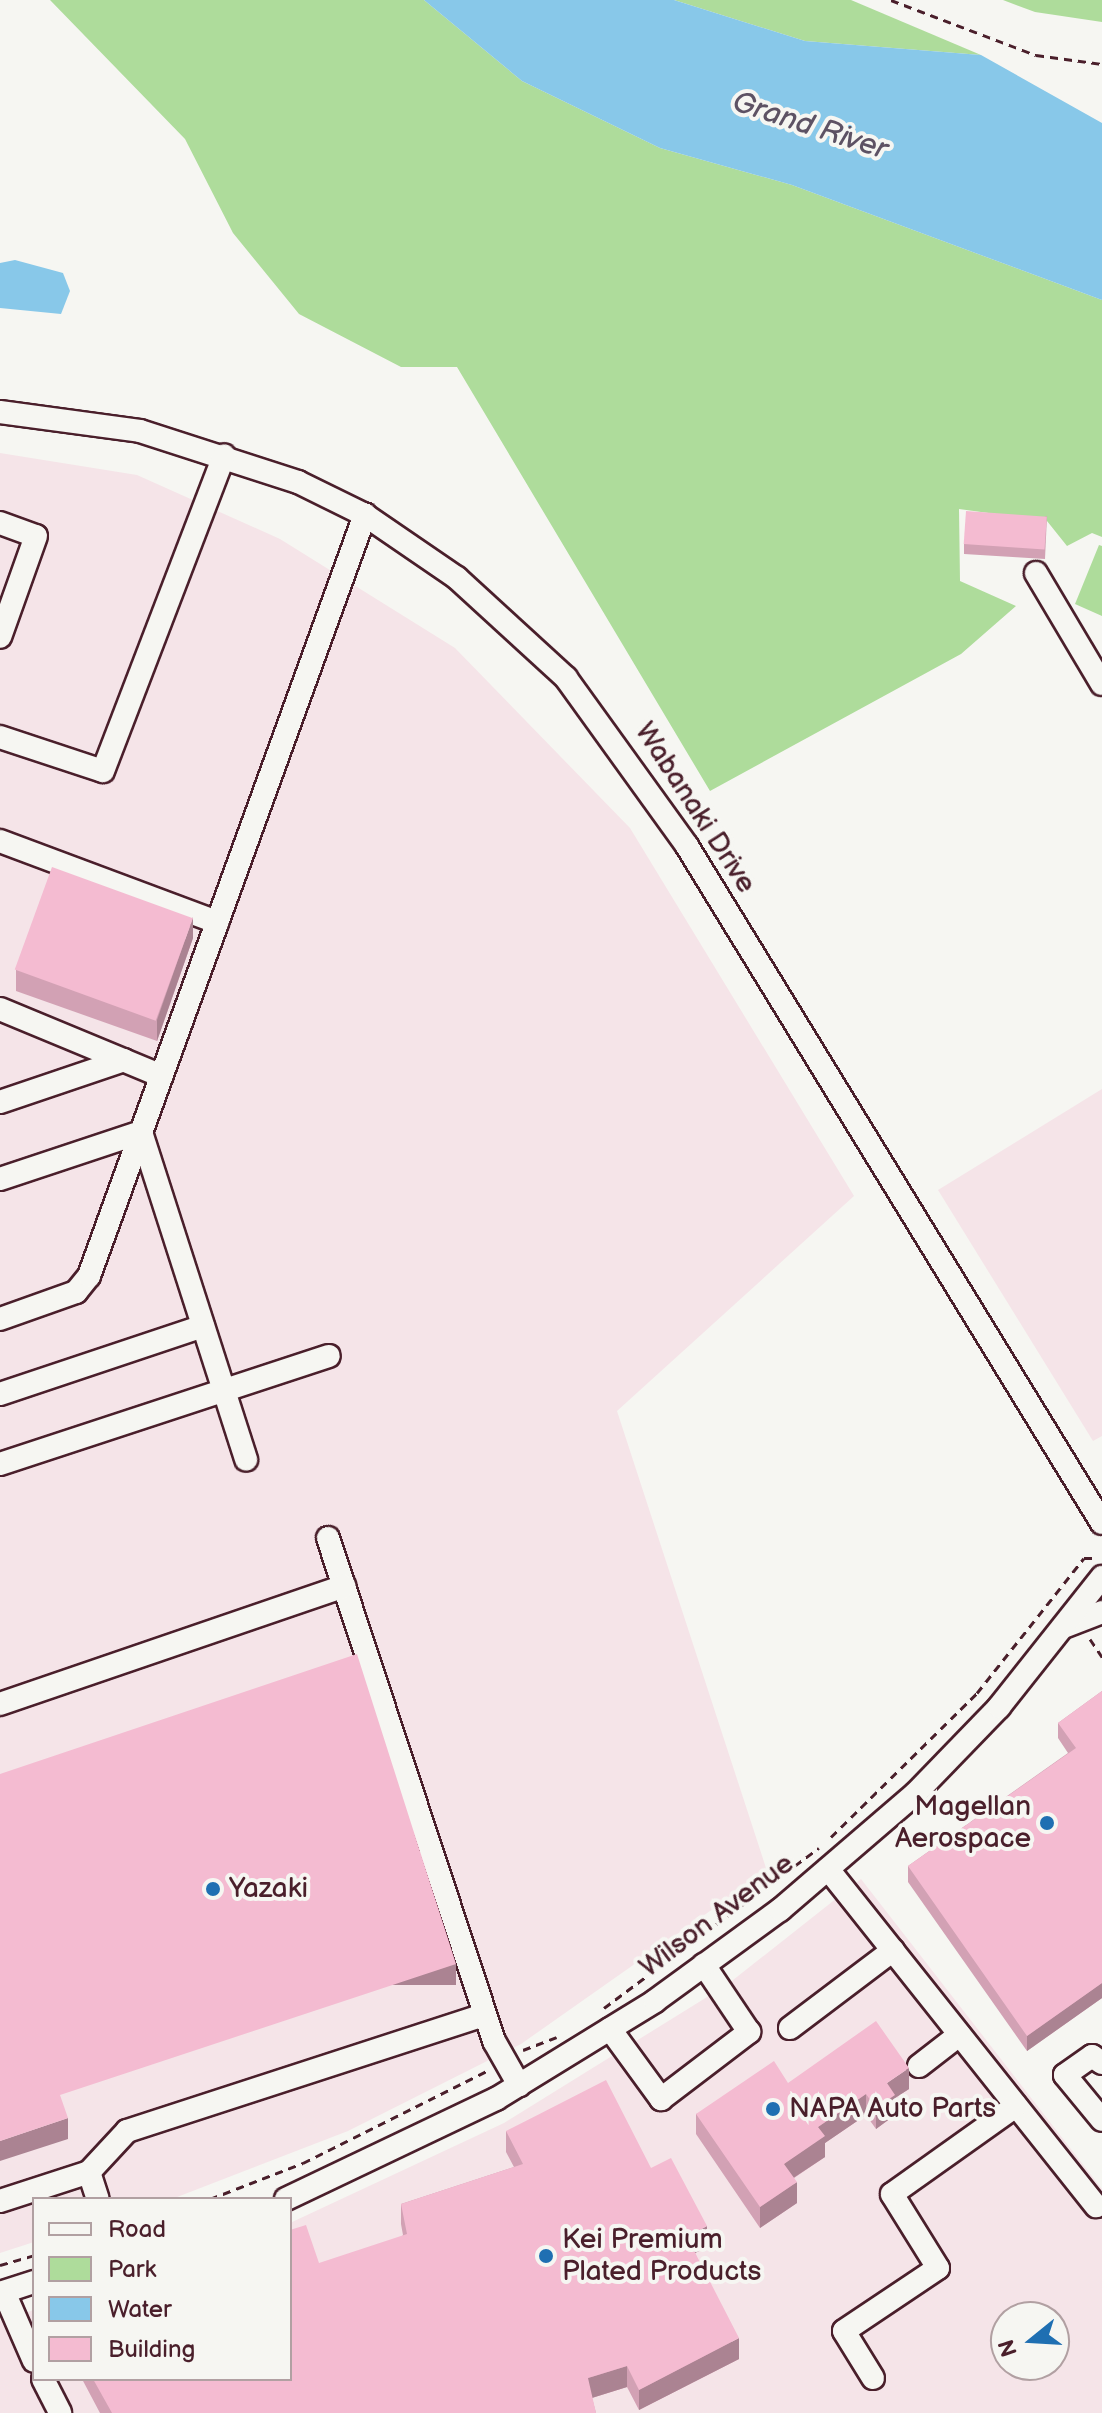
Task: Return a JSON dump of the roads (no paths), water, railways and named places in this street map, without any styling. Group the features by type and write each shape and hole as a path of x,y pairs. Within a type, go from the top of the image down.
{"street":[{"name":"Wabanaki Drive","path":"0,412 140,431 224,455 365,515 457,578 555,668 635,765 1102,1523"},
{"path":"0,737 103,771 224,455"},
{"path":"0,1319 76,1292 89,1276 365,515"},
{"path":"0,523 36,536 0,637"},
{"path":"1036,573 1102,684"},
{"path":"0,841 217,922"},
{"path":"3,1012 162,1076"},
{"path":"0,1102 124,1060"},
{"path":"0,1179 141,1132"},
{"path":"141,1132 246,1460"},
{"path":"0,1394 203,1326"},
{"path":"0,1464 329,1356"},
{"path":"328,1538 485,2015 519,2085"},
{"name":"Wilson Avenue","path":"290,2197 519,2085 606,2019 704,1965 828,1869 926,1782 1066,1626 1102,1577"},
{"path":"0,1704 344,1586"},
{"path":"1066,1626 1102,1612"},
{"path":"828,1869 1096,2206"},
{"path":"790,2028 893,1950"},
{"path":"606,2019 661,2099 749,2032 704,1965"},
{"path":"0,2201 89,2172 127,2131 485,2015"},
{"path":"919,2066 959,2035"},
{"path":"1102,2063 1092,2056 1065,2075 1102,2120"},
{"path":"873,2378 844,2331 938,2268 892,2194 1016,2106"},
{"path":"89,2172 97,2197"},
{"path":"32,2283 2,2292 32,2357"},
{"path":"44,2381 60,2413"}],"water":[{"name":"Grand River","path":"424,0 674,0 805,41 981,55 1102,123 1102,300 792,185 660,148 522,81"},
{"path":"15,260 63,273 70,291 61,314 0,308 0,263"}],"place":[{"name":"Magellan Aerospace","path":"1047,1823"},
{"name":"Yazaki","path":"213,1889"},
{"name":"NAPA Auto Parts","path":"773,2109"},
{"name":"Kei Premium Plated Products","path":"546,2256"}]}
